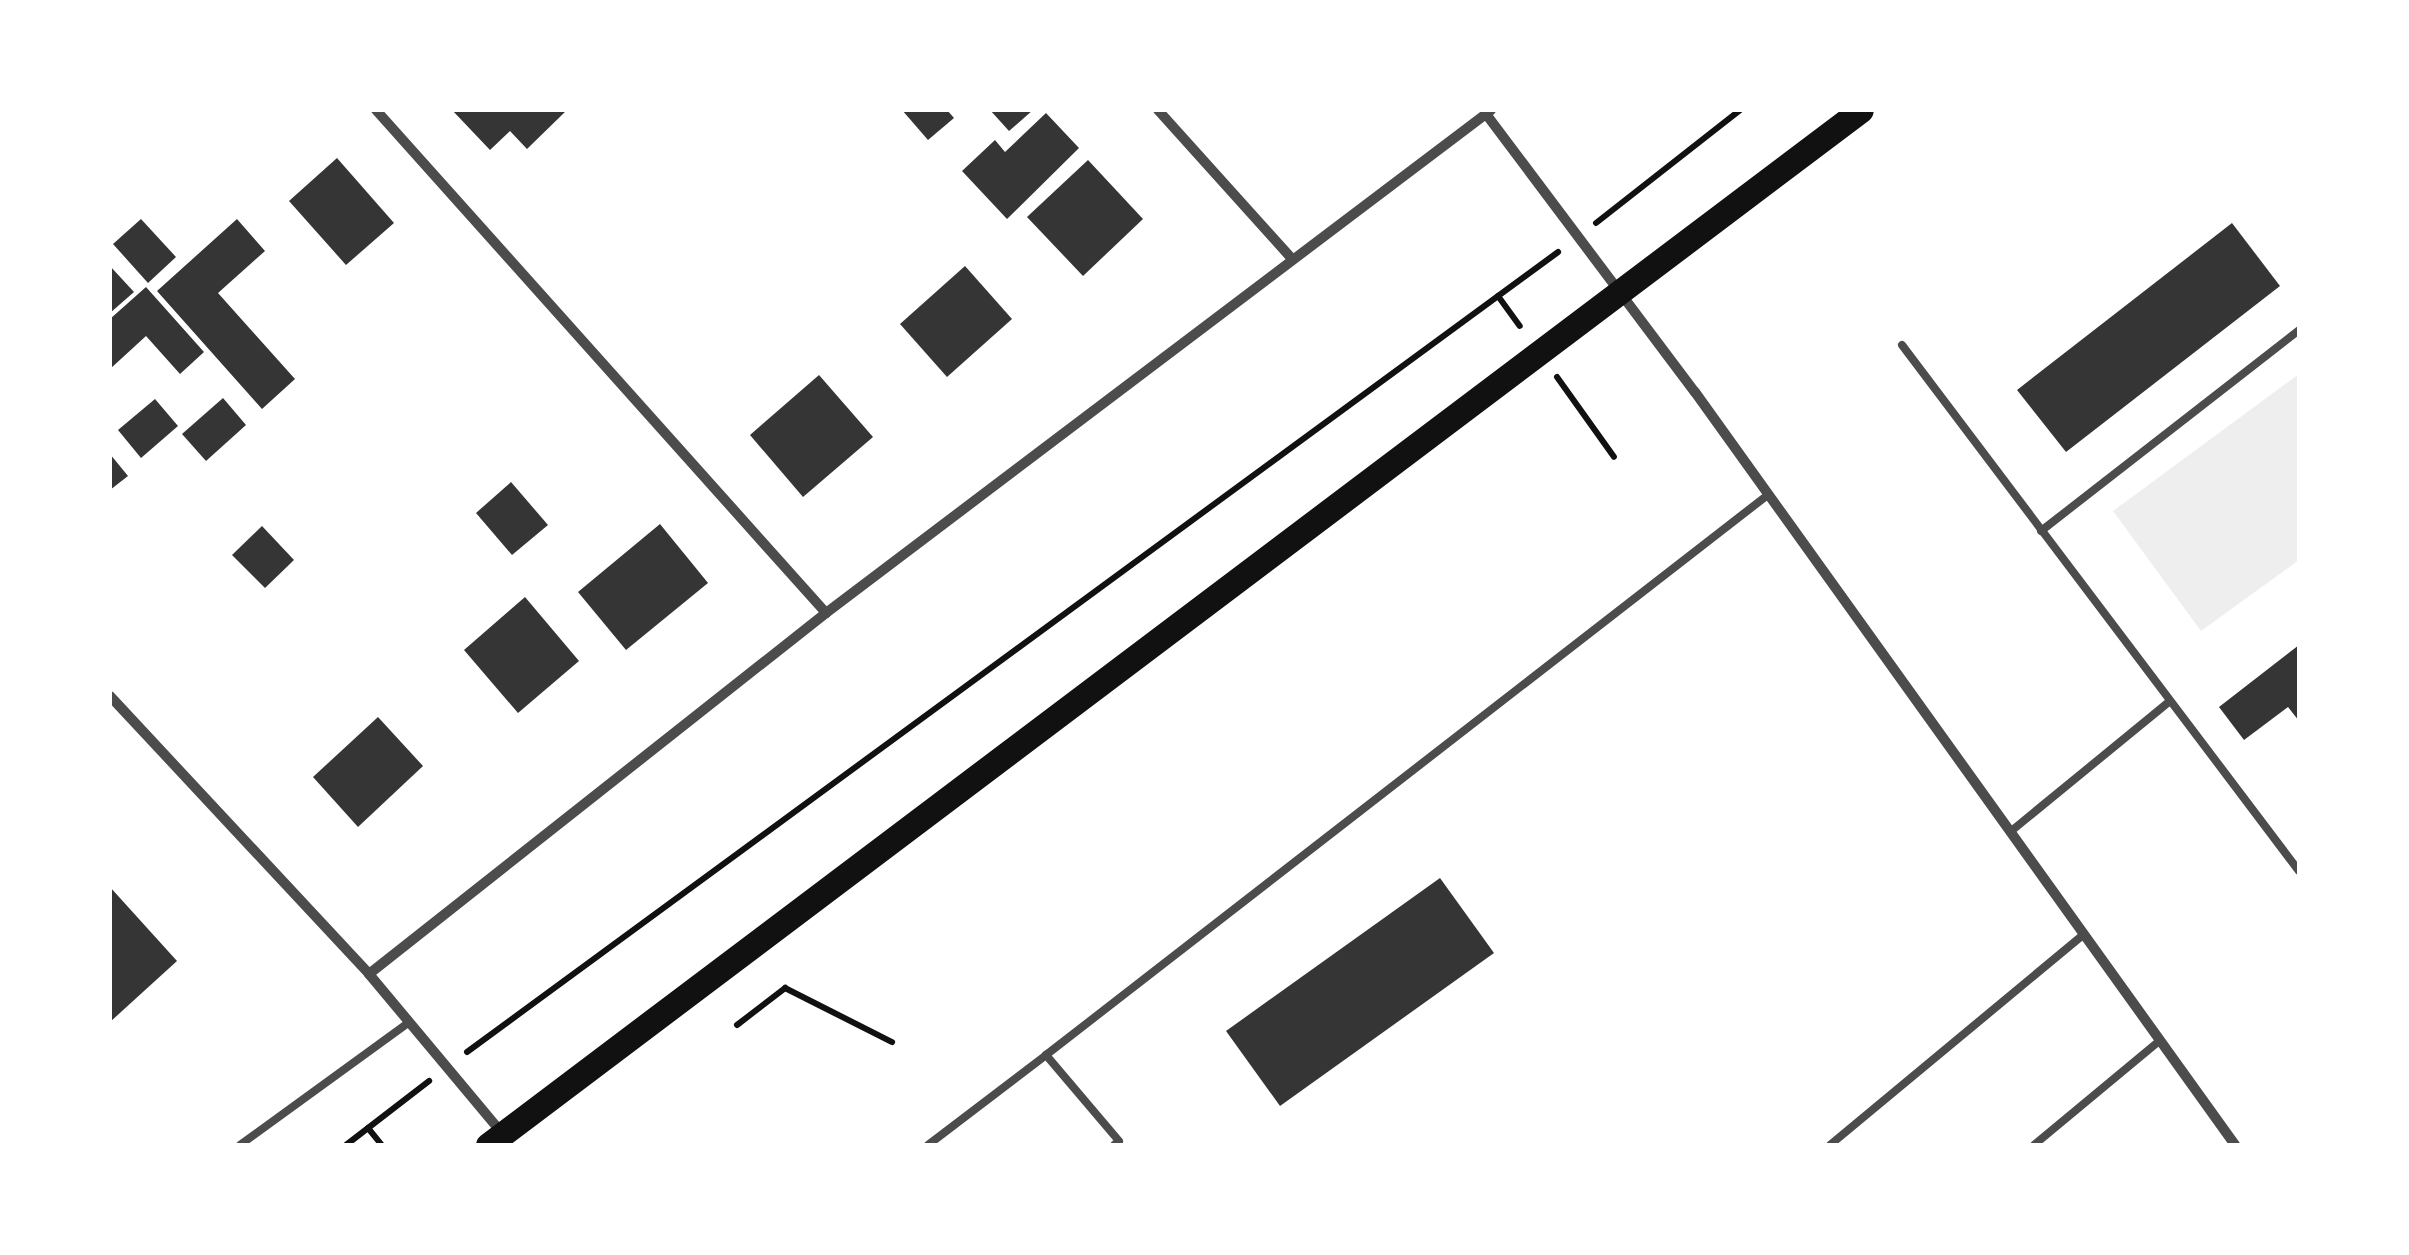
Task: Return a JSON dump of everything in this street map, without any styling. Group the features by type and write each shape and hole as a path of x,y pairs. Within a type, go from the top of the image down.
{"main road":[{"path":"496,1140 1861,110"}],"street":[{"path":"376,110 826,613"},
{"path":"1158,110 1292,259"},
{"path":"369,974 826,613 1488,112 1769,494 2157,1043 2234,1145"},
{"path":"110,696 369,974 447,1067 496,1140"}],"lane":[{"path":"2041,531 2299,330"},
{"path":"1902,345 2299,871"},
{"path":"928,1145 1769,494"},
{"path":"2010,832 2170,702"},
{"path":"1830,1145 2083,935"},
{"path":"240,1145 410,1022"},
{"path":"2034,1145 2157,1043"},
{"path":"1046,1055 1120,1140 1114,1145"}],"path":[{"path":"346,1145 1579,236 1740,110"},
{"path":"737,1025 785,988 892,1042"},
{"path":"368,1128 382,1145"}],"shaded area":[{"path":"2299,374 2299,560 2201,631 2113,511"}],"building":[{"path":"452,110 567,110 527,149 510,131 490,150"},
{"path":"902,110 947,110 954,118 928,140"},
{"path":"990,110 1033,110 1009,131"},
{"path":"1046,113 1079,148 1007,219 962,171 995,140 1005,152"},
{"path":"337,158 394,223 346,265 289,201"},
{"path":"1088,160 1143,219 1083,276 1027,217"},
{"path":"141,219 176,257 148,283 113,244"},
{"path":"237,219 265,251 218,293 295,379 262,409 157,291"},
{"path":"2232,223 2280,286 2066,452 2017,390"},
{"path":"110,266 134,292 110,313"},
{"path":"965,266 1012,319 947,377 900,324"},
{"path":"146,287 204,352 180,374 146,336 110,369 110,319"},
{"path":"819,375 873,437 803,497 750,435"},
{"path":"223,398 246,425 206,461 182,434"},
{"path":"155,399 178,426 141,458 118,430"},
{"path":"110,454 128,476 110,490"},
{"path":"511,482 548,525 512,555 476,513"},
{"path":"660,524 708,583 626,650 578,592"},
{"path":"262,526 294,560 265,588 232,555"},
{"path":"525,597 579,661 518,713 464,650"},
{"path":"2299,645 2299,721 2288,707 2244,740 2219,707"},
{"path":"378,717 423,766 358,827 313,777"},
{"path":"1440,878 1494,953 1280,1106 1226,1031"},
{"path":"110,887 177,961 110,1022"}]}
